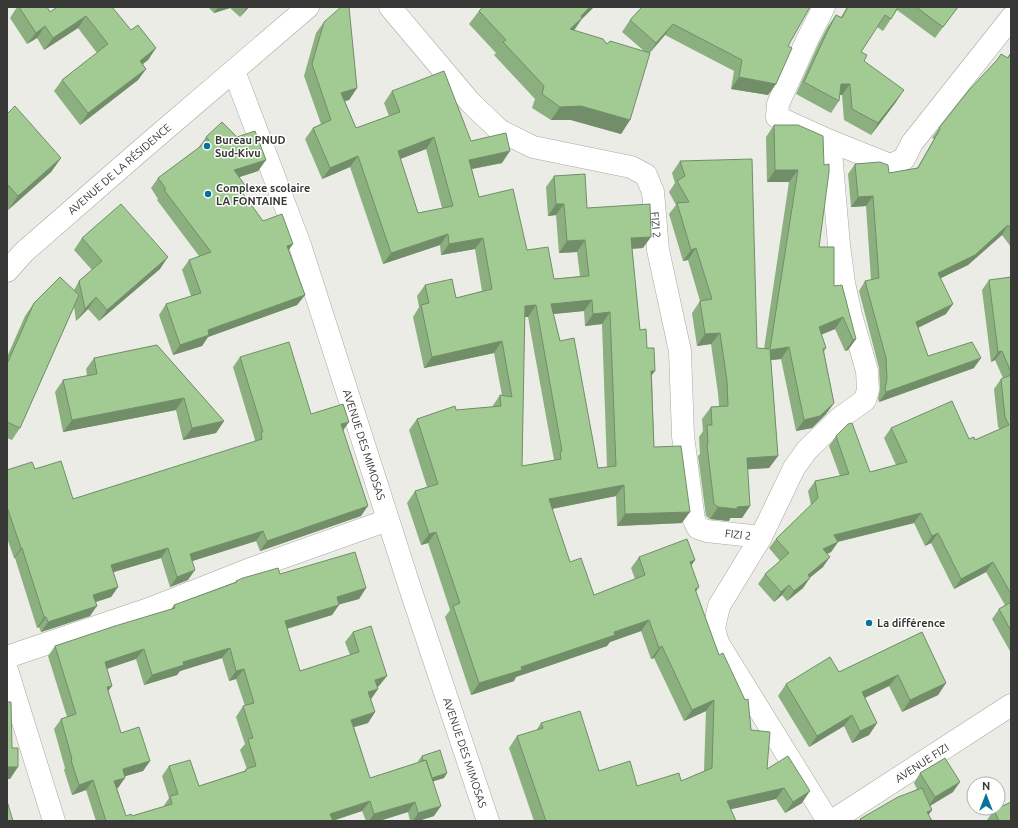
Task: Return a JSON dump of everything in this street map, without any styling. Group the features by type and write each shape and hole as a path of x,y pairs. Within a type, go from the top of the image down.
{"street":[{"name":"AVENUE DE LA RÉSIDENCE","path":"7,271 30,247 308,7"},
{"name":"FIZI 2","path":"390,7 470,102 499,130 533,147 632,167 646,175 653,192 658,250 680,351 683,436 694,520 698,528 707,531 761,537"},
{"path":"824,7 778,104 777,117 830,141 890,165 904,159 912,143 1011,18"},
{"name":"AVENUE DES MIMOSAS","path":"234,71 300,245 388,520 488,821"},
{"name":"FIZI 2","path":"828,821 718,642 714,628 719,606 761,537 794,468 807,450 840,418 865,400 868,390 867,372 851,315 844,283 839,245 830,141"},
{"path":"7,657 149,609 253,568 388,520"},
{"path":"7,670 54,821"},
{"name":"AVENUE FIZI","path":"832,821 1011,705"}],"building":[{"path":"19,7 47,7 50,12 57,7 112,7 131,30 138,25 156,48 140,61 146,69 88,113 62,80 108,44 86,16 53,38 45,26 36,33"},
{"path":"341,7 349,7 357,88 341,93 356,128 400,112 392,91 444,71 471,141 506,133 510,151 469,160 479,197 513,189 527,250 548,247 554,279 589,276 585,240 567,241 564,204 556,204 554,176 585,174 587,208 650,204 651,237 631,238 640,330 646,329 647,348 654,348 655,371 651,371 654,447 681,446 690,512 625,514 624,485 549,499 570,562 581,558 594,595 645,575 639,557 687,539 695,560 690,562 699,587 695,589 719,655 723,653 745,700 748,699 751,730 770,732 767,769 788,756 810,791 793,802 784,788 727,801 736,821 546,821 517,736 543,728 541,723 580,711 599,771 630,761 637,786 679,773 681,781 712,768 714,700 692,710 662,646 659,648 649,620 614,632 615,635 521,667 522,670 479,683 453,606 460,603 436,532 429,534 415,491 438,484 417,419 455,406 456,410 501,406 500,395 512,397 502,341 432,357 421,305 429,303 425,285 452,279 456,298 492,289 483,238 449,244 448,234 391,253 358,156 330,168 313,128 331,120 312,64 324,22","holes":["434,137 453,206 418,213 398,151","592,300 593,314 610,312 616,466 598,468 574,338 560,341 551,304","536,305 562,451 560,452 561,459 522,466 525,306"]},
{"path":"483,7 590,7 581,16 582,18 570,29 603,39 607,44 610,41 650,53 630,120 581,106 560,107 542,94 544,86 503,42 506,40 479,11"},
{"path":"642,7 810,7 788,46 792,48 776,84 739,77 742,60 673,24 656,43 630,20"},
{"path":"848,7 898,7 891,19 885,15 861,52 867,55 864,61 904,90 878,123 852,109 850,84 841,84 839,101 804,82 836,15 842,18"},
{"path":"916,7 958,7 943,27"},
{"path":"1011,53 1011,229 1008,225 975,255 938,273 953,304 916,322 928,356 972,342 981,358 886,392 886,358 865,281 879,278 873,196 858,197 855,164 880,162 888,165 889,173 918,168 940,129 939,128 969,90 1001,54 1008,58"},
{"path":"15,106 61,158 18,196 7,184 7,114"},
{"path":"222,122 237,137 255,131 266,160 234,170 247,188 242,192 263,221 282,214 293,244 287,246 305,295 208,330 209,335 180,345 166,304 201,293 189,260 211,252 164,190 166,189 158,178 209,140 206,137"},
{"path":"774,125 798,125 823,136 824,165 829,164 829,172 819,247 834,247 834,286 842,285 856,339 853,340 843,317 819,327 826,348 823,349 834,403 820,416 804,420 789,347 770,350 778,456 747,458 750,506 737,507 737,509 718,507 714,504 707,445 707,425 712,425 711,407 728,406 727,381 720,333 705,334 700,301 712,299 696,248 691,250 677,203 689,202 677,181 685,176 680,161 752,159 757,348 770,349 798,170 775,170"},
{"path":"121,204 168,257 107,310 96,297 85,309 79,281 102,261 82,238"},
{"path":"60,277 79,295 20,428 7,422 7,364 34,303"},
{"path":"1011,277 1011,372 1002,351 998,352 989,280"},
{"path":"289,342 311,414 343,404 349,422 341,424 368,506 267,541 263,531 190,554 195,570 177,577 168,548 111,565 118,587 93,595 97,606 48,622 46,617 44,617 7,507 7,470 32,462 35,469 61,461 73,499 262,439 261,432 263,432 240,357"},
{"path":"157,345 224,421 192,428 184,398 72,420 63,380 97,374 94,358"},
{"path":"1011,375 1011,594 993,562 961,579 938,533 932,536 921,513 834,535 838,542 823,549 830,557 808,575 810,578 794,591 789,585 781,592 765,574 789,553 776,539 818,498 815,481 849,474 836,436 848,424 852,423 870,472 907,462 891,428 952,401 969,439 974,437 975,440 1009,425 1005,417 1001,379"},
{"path":"355,552 366,588 337,597 339,605 285,621 300,671 359,652 353,632 371,626 387,676 375,680 378,689 368,692 375,712 351,720 370,778 426,760 441,806 418,813 415,802 374,814 370,801 330,814 333,821 106,821 93,780 79,785 71,760 72,759 61,719 76,714 55,646 175,608 174,605 237,582 236,581 243,578 278,568 280,574","holes":["230,648 236,671 244,669 254,703 243,706 253,738 248,739 256,766 246,769 246,771 199,786 190,760 169,766 178,794 170,796 172,804 132,816 131,814 126,816 114,781 125,778 123,769 150,761 139,727 121,733 107,687 112,686 105,662 144,649 152,675 184,665 183,662"]},
{"path":"1011,602 1011,631 999,609"},
{"path":"922,632 946,683 910,700 898,675 862,692 877,723 860,731 852,715 817,736 786,684 830,657 839,672"},
{"path":"7,702 11,702 12,748 18,748 18,767 7,767"},
{"path":"440,750 447,773 432,778 426,760 423,761 422,756"},
{"path":"945,758 960,782 935,797 920,773"},
{"path":"922,788 932,810 927,812 932,821 862,821 860,819 898,797"},
{"path":"7,801 13,821 7,821"},
{"path":"1011,802 1011,821 999,821 997,816 1006,816 1006,804"}],"place":[{"name":"Bureau PNUD Sud-Kivu","path":"207,146"},
{"name":"Complexe scolaire LA FONTAINE","path":"208,194"},
{"name":"La différence","path":"869,623"}]}
